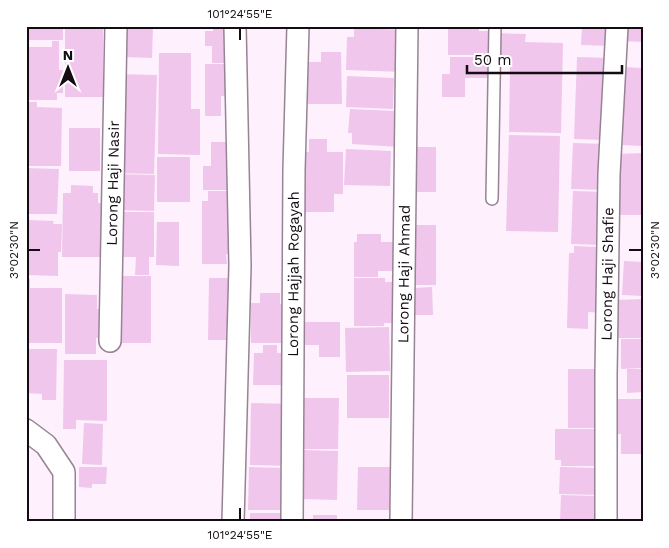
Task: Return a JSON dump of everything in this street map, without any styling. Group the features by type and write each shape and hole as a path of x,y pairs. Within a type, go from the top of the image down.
{"street":[{"name":"Lorong Haji Nasir","path":"110,341 116,26"},
{"path":"233,522 240,266 235,26"},
{"name":"Lorong Hajjah Rogayah","path":"292,522 294,179 298,26"},
{"name":"Lorong Haji Ahmad","path":"401,522 407,26"},
{"name":"Lorong Haji Shafie","path":"606,522 609,184 617,26"},
{"path":"26,430 46,445 64,472 64,522"}],"lane":[{"path":"492,199 495,26"}],"building":[{"path":"26,26 63,26 63,40 26,40"},
{"path":"65,26 103,26 103,97 65,97"},
{"path":"125,26 153,26 152,58 125,57"},
{"path":"213,26 239,26 238,63 212,63 212,46 205,46 205,31 213,31"},
{"path":"448,26 479,26 479,31 489,31 489,55 448,55"},
{"path":"582,26 611,26 611,46 581,45"},
{"path":"623,26 643,26 643,42 622,41"},
{"path":"354,28 407,30 405,72 346,70 347,37 354,37"},
{"path":"492,33 526,34 525,42 563,43 561,133 509,132 510,66 491,66"},
{"path":"52,41 59,41 59,70 63,70 63,93 57,93 57,100 26,100 26,47 52,47"},
{"path":"321,52 341,52 342,104 308,104 308,62 321,62"},
{"path":"159,53 191,53 191,109 200,109 200,155 158,154"},
{"path":"450,57 490,57 490,78 465,78 465,97 442,97 442,74 450,74"},
{"path":"577,57 609,58 605,140 574,139"},
{"path":"205,64 236,64 236,97 221,96 221,116 205,116"},
{"path":"623,67 643,68 643,146 621,145"},
{"path":"117,74 157,75 154,174 115,173"},
{"path":"347,76 394,78 393,109 346,107"},
{"path":"26,102 37,102 37,107 62,108 61,166 26,166"},
{"path":"350,109 396,111 395,129 400,129 399,147 352,144 352,133 348,133"},
{"path":"69,128 100,128 100,171 69,171"},
{"path":"509,135 560,136 558,232 506,231"},
{"path":"309,139 327,139 327,152 343,152 343,194 334,194 334,212 305,212 305,152 309,152"},
{"path":"211,142 236,142 236,190 203,190 203,166 211,166"},
{"path":"573,143 607,144 605,190 571,189"},
{"path":"415,147 436,147 436,192 415,192"},
{"path":"346,149 391,151 390,186 344,185"},
{"path":"643,153 643,215 618,215 617,154"},
{"path":"157,157 190,157 190,202 157,202"},
{"path":"26,168 59,169 57,214 26,214"},
{"path":"116,174 155,175 154,211 115,210"},
{"path":"71,185 93,186 93,193 98,193 98,203 102,203 102,257 62,257 63,193 71,193"},
{"path":"208,191 235,191 238,254 226,254 227,264 202,264 202,201 208,201"},
{"path":"573,191 606,192 604,245 571,244"},
{"path":"116,212 154,212 154,257 149,257 149,275 135,275 136,257 116,257"},
{"path":"26,220 54,221 53,224 62,224 61,252 58,252 58,276 26,275"},
{"path":"157,222 179,222 179,266 156,265"},
{"path":"413,225 436,225 436,285 414,285"},
{"path":"357,234 381,234 381,242 397,242 397,271 378,271 378,277 354,277 354,242 357,242"},
{"path":"574,246 597,247 603,313 588,312 588,329 567,328 569,253 574,253"},
{"path":"624,261 643,262 643,296 622,295"},
{"path":"116,276 151,276 151,343 116,343"},
{"path":"209,278 236,278 235,340 208,340"},
{"path":"354,278 385,278 385,282 395,282 395,323 384,323 384,326 354,326"},
{"path":"26,279 30,279 30,288 62,288 62,343 26,343"},
{"path":"432,287 433,315 415,315 414,288"},
{"path":"260,293 280,293 280,304 290,304 289,343 251,343 251,303 260,303"},
{"path":"65,294 97,295 97,309 105,309 105,338 96,338 96,354 65,354"},
{"path":"643,299 643,338 616,338 616,300"},
{"path":"303,322 340,322 340,357 319,357 319,345 303,345"},
{"path":"389,327 390,371 346,372 345,328"},
{"path":"621,339 643,339 643,368 621,369"},
{"path":"263,345 277,345 277,353 291,353 284,385 253,385 254,353 263,353"},
{"path":"26,349 57,349 56,400 42,400 42,394 26,393"},
{"path":"64,360 107,360 107,421 76,420 76,429 63,429"},
{"path":"568,369 603,369 603,428 568,428"},
{"path":"627,369 643,369 643,392 627,393"},
{"path":"347,375 389,375 389,418 347,418"},
{"path":"304,398 339,398 338,449 303,449"},
{"path":"613,399 643,399 643,454 621,454 621,434 613,434"},
{"path":"251,403 290,404 289,466 250,465"},
{"path":"84,423 103,424 102,465 82,464"},
{"path":"555,429 601,429 600,466 561,466 561,460 555,460"},
{"path":"303,450 338,451 337,500 302,499"},
{"path":"79,467 107,467 106,484 92,484 92,488 79,487"},
{"path":"249,467 289,468 288,510 248,510"},
{"path":"358,467 400,467 400,510 357,510"},
{"path":"560,467 599,468 599,495 559,494"},
{"path":"561,495 596,496 595,522 560,521"},
{"path":"250,513 287,513 287,522 250,522"},
{"path":"313,515 337,515 337,522 302,522 302,519 313,519"}]}
